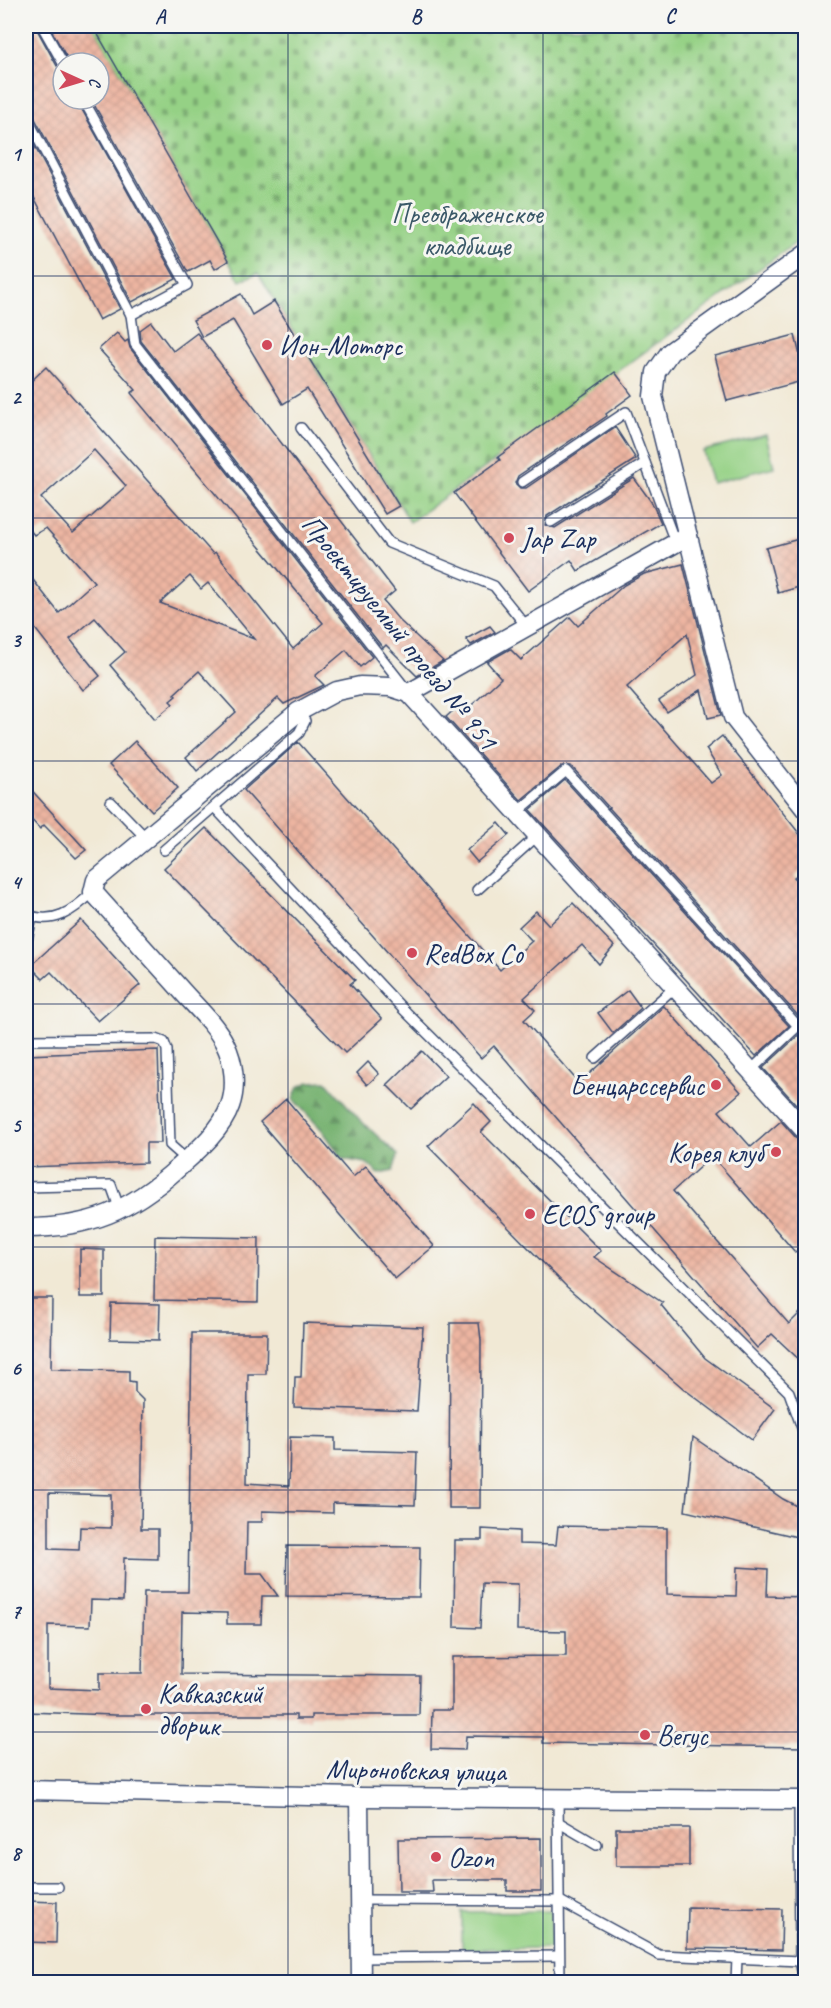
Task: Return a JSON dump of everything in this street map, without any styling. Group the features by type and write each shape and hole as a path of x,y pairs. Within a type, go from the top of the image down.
{"street":[{"path":"806,254 670,352 656,372 653,396 681,539 733,717 806,810"},
{"path":"26,1228 70,1227 98,1220 120,1210 160,1184 187,1160 218,1128 230,1108 234,1085 226,1047 214,1028 93,892 96,880 298,712 355,680 410,693 681,539"},
{"name":"Проектируемый проезд № 951","path":"410,693 675,987 762,1077 806,1132"},
{"name":"Мироновская улица","path":"26,1790 359,1797 802,1800"},
{"path":"359,1797 361,1983"}],"lane":[{"path":"42,26 56,51"},
{"path":"90,111 187,285 131,315"},
{"name":"Проектируемый проезд № 951","path":"26,116 131,315 135,344 410,693"},
{"path":"522,482 626,412 645,463 681,539"},
{"path":"301,428 389,543 494,586 527,627"},
{"path":"551,522 645,463"},
{"path":"164,850 299,733 305,721 298,712"},
{"path":"516,813 566,771 798,1026 762,1077"},
{"path":"111,801 145,837"},
{"path":"215,808 418,1024 789,1392 806,1439"},
{"path":"477,890 537,836"},
{"path":"26,945 29,915 44,919 66,914 93,892"},
{"path":"596,1058 675,987"},
{"path":"26,1040 156,1039 164,1042 167,1050 170,1145 187,1160"},
{"path":"26,1187 111,1185 120,1210"},
{"path":"558,1799 560,1983"},
{"path":"802,1800 800,1960 804,1983"},
{"path":"558,1822 597,1845"},
{"path":"26,1887 58,1887"},
{"path":"360,1900 560,1901 659,1955 800,1960"},
{"path":"360,1959 559,1956"},
{"path":"736,1983 737,1958"}],"green space":[{"name":"Преображенское кладбище","path":"93,26 805,26 805,236 410,522 258,273 240,281 111,57 111,51 107,51"},
{"path":"766,435 774,467 712,483 703,451"},
{"path":"326,1081 360,1120 398,1155 393,1171 379,1174 366,1163 343,1159 322,1130 293,1099 298,1087 309,1082"},
{"path":"551,1911 551,1948 462,1949 462,1912"}],"building":[{"path":"26,26 35,26 51,55 51,111 83,111 176,279 132,302 32,113 26,109"},
{"path":"49,26 93,26 107,51 63,51"},
{"path":"111,57 228,261 215,269 210,260 188,272 98,111 111,111"},
{"path":"26,130 120,309 99,320 26,182"},
{"path":"241,294 252,315 274,301 399,506 385,514 307,389 283,404 233,320 202,337 193,320"},
{"path":"151,322 173,351 197,333 395,591 383,601 399,620 443,661 417,676 386,645 383,648 141,341 140,330"},
{"path":"117,333 125,342 128,340 130,348 372,657 360,667 346,650 315,676 324,685 284,704 278,698 197,771 186,757 236,712 199,671 174,694 176,696 170,701 173,704 155,719 110,665 125,652 95,618 70,639 100,676 83,690 26,617 26,571 59,613 94,582 46,528 34,535 26,525 26,386 46,367 213,554 215,552 293,649 323,623 131,393 136,390 99,349","holes":["94,450 126,486 73,533 41,498","190,576 201,589 208,583 254,639 160,603"]},
{"path":"795,335 806,380 727,401 715,356"},
{"path":"615,372 632,395 606,414 607,416 518,476 515,483 520,488 526,488 615,427 636,459 547,516 545,525 555,528 634,478 652,503 661,523 578,571 571,560 528,591 454,493 500,460 498,457"},
{"path":"806,537 806,585 778,593 766,548"},
{"path":"683,564 721,715 708,718 701,690 667,712 659,701 697,675 687,634 627,687 711,783 722,775 706,749 722,736 806,842 806,868 794,877 806,891 806,1115 763,1068 803,1031 803,1021 571,766 562,766 521,800 446,717 455,709 461,715 501,678 487,662 510,649 521,660 570,617 578,626 624,585 644,574"},
{"path":"490,626 495,632 471,645 466,639"},
{"path":"135,741 178,788 152,811 109,765"},
{"path":"298,742 500,970 532,941 519,927 536,911 549,925 573,903 614,946 599,964 582,945 524,998 535,1010 524,1020 579,1083 664,1006 741,1092 719,1111 751,1147 781,1121 798,1140 806,1143 806,1243 795,1252 712,1156 673,1191 789,1324 806,1307 806,1366 772,1334 757,1348 494,1046 481,1058 244,790"},
{"path":"565,780 789,1026 756,1056 530,810"},
{"path":"26,784 86,850 76,858 44,825 40,829 26,814"},
{"path":"499,823 509,835 477,862 467,850"},
{"path":"206,828 355,980 350,984 382,1019 345,1053 164,868"},
{"path":"81,920 140,985 98,1021 51,972 43,979 30,966"},
{"path":"628,990 641,1008 613,1033 598,1013"},
{"path":"158,1050 161,1143 146,1143 146,1163 26,1167 26,1055"},
{"path":"422,1051 446,1076 411,1109 387,1085"},
{"path":"368,1062 379,1074 367,1085 357,1073"},
{"path":"286,1099 353,1177 366,1166 434,1246 395,1279 260,1122"},
{"path":"474,1103 491,1122 481,1132 601,1251 594,1257 663,1303 661,1305 705,1358 775,1409 752,1440 684,1389 567,1287 428,1146"},
{"path":"155,1236 259,1238 258,1302 154,1300"},
{"path":"80,1249 104,1250 104,1297 80,1297"},
{"path":"26,1298 52,1298 51,1369 129,1371 129,1381 135,1382 135,1392 143,1400 141,1529 158,1529 158,1559 124,1558 123,1601 91,1600 90,1626 48,1625 48,1688 99,1690 99,1673 142,1673 144,1592 188,1592 192,1333 267,1333 266,1374 248,1374 247,1483 289,1486 290,1437 335,1438 335,1450 417,1452 415,1505 333,1503 333,1513 262,1511 262,1522 247,1522 246,1574 262,1574 278,1596 262,1596 261,1624 227,1624 227,1613 182,1612 181,1674 420,1676 419,1715 311,1715 311,1719 296,1719 296,1715 115,1715 26,1712","holes":["49,1493 111,1495 111,1528 80,1527 79,1550 49,1549"]},
{"path":"111,1303 160,1304 159,1340 110,1339"},
{"path":"303,1323 423,1327 417,1411 294,1407 295,1377 301,1377"},
{"path":"450,1323 479,1323 481,1340 480,1508 449,1508"},
{"path":"693,1437 783,1499 806,1511 806,1539 685,1511"},
{"path":"558,1526 667,1528 667,1594 736,1596 737,1567 768,1569 767,1596 806,1597 806,1747 543,1743 543,1737 466,1736 465,1750 431,1749 432,1710 452,1710 452,1657 566,1656 566,1631 517,1630 518,1584 482,1583 480,1628 454,1627 455,1540 482,1540 482,1529 519,1531 519,1544 556,1545"},
{"path":"287,1546 420,1547 419,1597 286,1596"},
{"path":"616,1828 689,1828 689,1866 616,1866"},
{"path":"541,1838 541,1891 507,1891 507,1880 432,1880 433,1892 399,1892 398,1839"},
{"path":"26,1901 57,1902 56,1943 26,1942"},
{"path":"688,1907 782,1909 781,1950 687,1948"}],"place":[{"name":"Ион-Моторс","path":"267,345"},
{"name":"Jap Zap","path":"509,538"},
{"name":"RedBox Co","path":"412,953"},
{"name":"Бенцарссервис","path":"716,1085"},
{"name":"Корея клуб","path":"776,1152"},
{"name":"ECOS group","path":"530,1214"},
{"name":"Кавказский дворик","path":"146,1709"},
{"name":"Вегус","path":"645,1735"},
{"name":"Ozon","path":"436,1857"}]}
